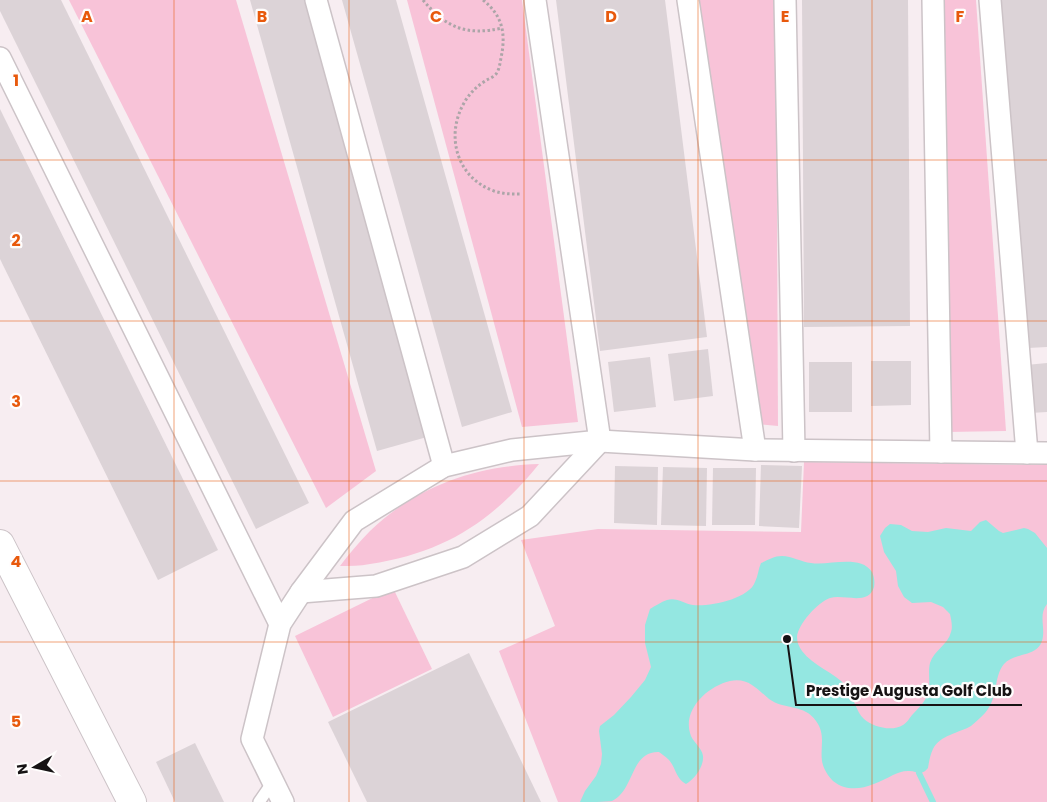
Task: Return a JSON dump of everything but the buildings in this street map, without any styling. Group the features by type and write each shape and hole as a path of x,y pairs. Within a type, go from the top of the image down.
{"street":[{"path":"316,0 444,466"},
{"path":"535,0 600,441"},
{"path":"688,0 755,450"},
{"path":"785,0 794,451"},
{"path":"933,0 941,452"},
{"path":"278,793 252,739 280,624 301,592 354,522 444,466 512,450 600,441 755,450 1037,453 990,0"},
{"path":"0,58 280,624"},
{"path":"301,592 376,586 463,557 530,516 600,441"},
{"path":"0,544 132,802"}],"lane":[{"path":"259,802 268,789 278,793"}],"path":[{"path":"423,0 442,19 464,30 481,31 502,28"},
{"path":"483,0 499,19 502,28 503,51 496,75 478,85 464,103 455,126 454,139 459,159 471,176 482,185 494,191 520,194"}],"shaded area":[{"path":"69,0 236,0 376,471 326,508"},
{"path":"407,0 522,0 578,422 522,427"},
{"path":"696,0 776,0 778,426 757,424"},
{"path":"941,0 976,0 1006,431 947,432"},
{"path":"804,462 1047,465 1047,802 558,802 499,651 555,626 521,540 598,529 801,532"},
{"path":"539,464 504,502 485,518 444,543 397,559 362,565 340,566 366,535 388,515 427,491 448,481 470,474 492,469"},
{"path":"393,588 432,669 333,717 295,636"}],"water":[{"path":"986,520 1003,533 1024,528 1028,529 1035,533 1047,548 1047,604 1043,613 1042,641 1035,650 1008,660 1004,664 998,675 992,700 985,713 971,726 940,740 933,749 928,768 925,771 921,773 902,772 863,787 848,788 840,785 831,779 823,766 821,731 816,721 806,712 781,705 769,699 747,682 736,680 722,684 706,693 699,700 690,715 690,733 702,753 703,760 696,776 689,782 686,784 683,782 669,760 659,752 650,753 637,764 625,789 612,801 580,802 601,764 600,726 614,715 631,697 645,680 651,667 645,643 645,625 650,609 671,599 700,605 728,601 751,588 756,580 761,563 771,558 786,556 818,564 860,563 872,572 874,587 871,593 862,598 836,597 825,600 805,620 798,632 797,641 807,656 846,686 864,719 883,728 894,728 904,724 926,697 929,689 930,663 949,637 952,623 950,614 943,607 931,602 912,603 904,597 898,586 896,571 884,552 880,536 890,524 901,525 912,531 928,532 946,528 971,531 980,522"}],"waterway":[{"path":"919,773 933,802"}],"place":[{"name":"Prestige Augusta Golf Club","path":"787,639"}]}
